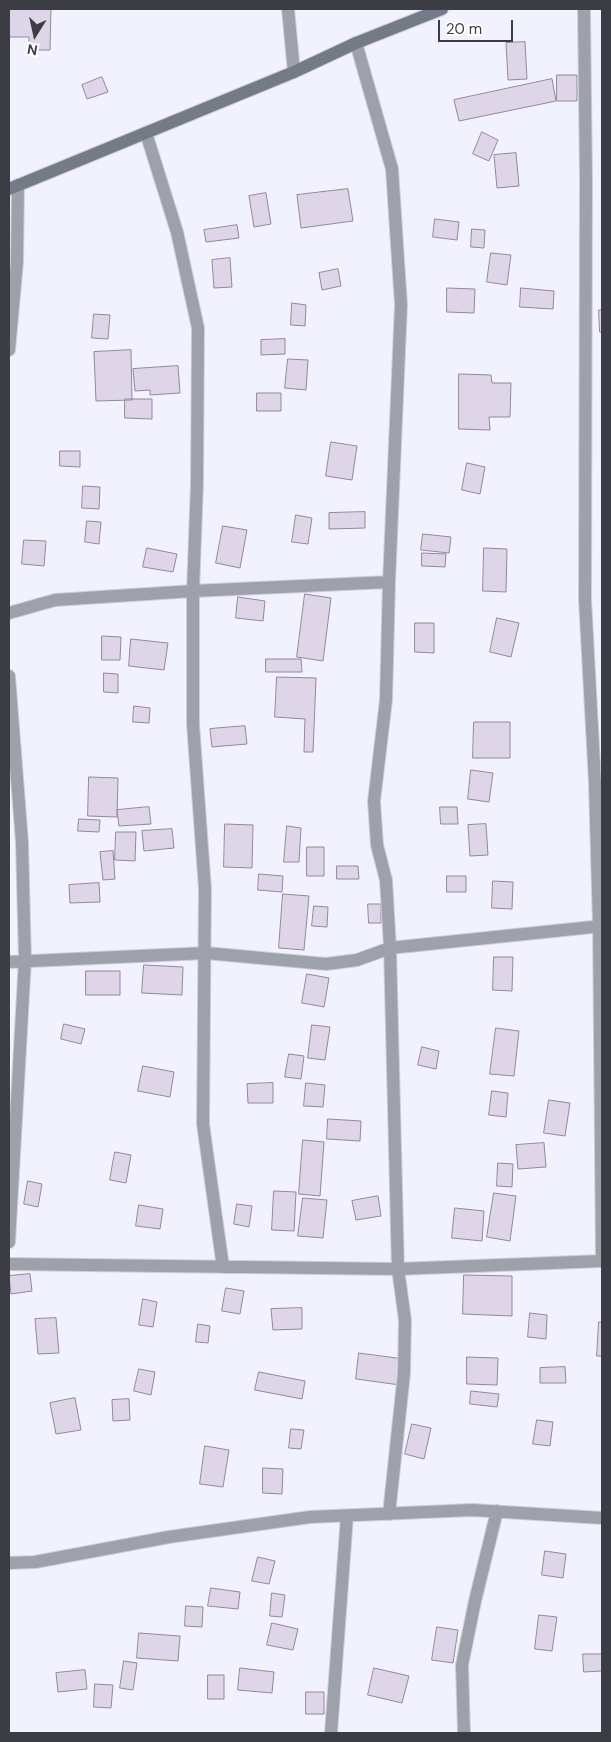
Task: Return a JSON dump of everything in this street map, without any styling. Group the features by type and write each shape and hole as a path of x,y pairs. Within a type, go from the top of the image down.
{"street":[{"path":"288,9 294,72"},
{"path":"9,350 17,262 14,187 294,72 356,43 442,9"},
{"path":"9,1264 398,1269 602,1261 601,926 585,599 586,180 584,9"},
{"path":"356,43 392,169 401,305 388,582 386,700 374,801 377,845 386,880 390,948 398,1269 405,1320 404,1373 389,1514"},
{"path":"146,132 177,232 198,328 196,483 192,591 193,724 205,889 206,953 203,1124 223,1267"},
{"path":"9,613 54,600 192,591 388,582"},
{"path":"9,676 22,842 25,960 9,1242"},
{"path":"9,962 206,953 326,964 357,960 390,948 601,926"},
{"path":"9,1563 35,1562 169,1538 300,1519 472,1510 602,1518"},
{"path":"464,1733 462,1665 496,1511"},
{"path":"331,1733 347,1516"}],"building":[{"path":"9,9 51,9 50,50 29,50 29,37 9,37"},
{"path":"525,42 527,79 508,80 506,43"},
{"path":"557,75 577,75 577,101 557,101"},
{"path":"102,77 108,92 87,99 82,85"},
{"path":"552,79 556,101 459,121 454,100"},
{"path":"482,132 498,140 489,161 473,154"},
{"path":"516,153 519,186 497,188 494,155"},
{"path":"348,189 353,221 301,228 297,195"},
{"path":"266,193 271,224 254,227 249,196"},
{"path":"435,219 459,222 457,240 433,237"},
{"path":"237,225 239,238 206,242 204,230"},
{"path":"472,229 485,230 484,248 471,247"},
{"path":"491,253 511,255 507,285 487,282"},
{"path":"230,258 232,287 214,288 212,260"},
{"path":"338,269 341,286 322,290 319,273"},
{"path":"447,288 475,289 474,313 447,312"},
{"path":"521,288 554,291 553,309 520,307"},
{"path":"292,303 306,305 305,326 291,325"},
{"path":"599,310 602,310 602,332 600,332"},
{"path":"94,314 110,315 108,339 92,338"},
{"path":"285,339 285,354 261,355 261,340"},
{"path":"131,350 132,400 96,401 94,352"},
{"path":"288,359 308,360 306,390 285,388"},
{"path":"178,366 180,393 150,395 150,390 135,391 133,369"},
{"path":"459,374 491,375 492,383 511,383 510,417 489,417 490,430 459,429"},
{"path":"257,393 281,393 281,411 257,411"},
{"path":"125,399 152,399 152,419 125,418"},
{"path":"331,442 357,446 352,480 326,476"},
{"path":"60,451 80,451 80,467 60,466"},
{"path":"467,463 485,467 480,494 462,490"},
{"path":"83,486 100,487 99,509 82,508"},
{"path":"365,512 365,528 329,529 329,513"},
{"path":"296,515 312,518 308,544 292,542"},
{"path":"87,521 101,522 99,544 85,542"},
{"path":"223,526 247,530 240,568 216,563"},
{"path":"423,534 451,537 449,553 421,550"},
{"path":"24,540 46,541 44,566 22,564"},
{"path":"147,548 177,554 173,572 143,567"},
{"path":"484,548 507,549 506,592 483,591"},
{"path":"422,553 446,554 445,567 422,566"},
{"path":"305,594 331,598 323,661 297,657"},
{"path":"238,597 265,601 263,621 236,618"},
{"path":"497,618 519,623 511,657 490,652"},
{"path":"415,623 434,623 434,653 415,652"},
{"path":"102,636 121,637 120,660 102,660"},
{"path":"131,639 168,643 164,670 129,666"},
{"path":"266,659 301,659 302,672 266,672"},
{"path":"104,673 118,674 118,693 104,692"},
{"path":"277,677 316,678 313,752 304,752 305,719 275,717"},
{"path":"134,706 150,708 149,723 133,722"},
{"path":"474,722 510,722 510,758 473,758"},
{"path":"245,726 247,744 212,747 210,729"},
{"path":"471,770 493,773 489,802 468,799"},
{"path":"89,777 118,778 117,817 88,816"},
{"path":"149,807 151,824 119,826 117,810"},
{"path":"440,807 457,807 458,824 441,824"},
{"path":"79,819 100,820 99,832 78,831"},
{"path":"225,824 253,825 252,868 224,867"},
{"path":"486,824 488,855 470,856 468,825"},
{"path":"287,826 301,828 299,862 284,862"},
{"path":"172,829 174,848 144,851 142,831"},
{"path":"116,832 136,832 135,861 115,860"},
{"path":"307,847 324,847 324,876 307,876"},
{"path":"113,851 115,879 103,880 100,852"},
{"path":"337,866 358,866 359,879 337,879"},
{"path":"259,874 283,876 282,892 258,890"},
{"path":"447,876 466,876 466,892 447,892"},
{"path":"493,881 513,882 512,909 492,908"},
{"path":"99,883 100,902 70,903 69,885"},
{"path":"283,894 309,896 304,950 279,948"},
{"path":"368,904 381,904 381,923 369,923"},
{"path":"314,906 328,907 327,927 312,926"},
{"path":"494,957 513,957 512,991 493,990"},
{"path":"144,965 183,967 182,995 142,993"},
{"path":"86,971 120,971 120,995 86,995"},
{"path":"307,974 329,978 324,1007 302,1003"},
{"path":"64,1024 85,1029 81,1044 61,1039"},
{"path":"312,1025 330,1027 325,1060 308,1058"},
{"path":"496,1028 519,1031 514,1076 490,1074"},
{"path":"422,1047 439,1051 436,1069 418,1065"},
{"path":"289,1054 304,1056 301,1079 285,1077"},
{"path":"143,1066 174,1072 170,1097 138,1091"},
{"path":"273,1083 273,1103 248,1103 247,1084"},
{"path":"306,1083 325,1085 323,1107 304,1106"},
{"path":"492,1091 508,1093 506,1117 489,1115"},
{"path":"549,1100 570,1103 565,1136 544,1133"},
{"path":"328,1119 361,1121 360,1141 327,1139"},
{"path":"303,1140 324,1142 320,1196 299,1194"},
{"path":"544,1143 546,1167 518,1169 516,1145"},
{"path":"115,1152 131,1155 126,1183 110,1180"},
{"path":"498,1163 513,1164 512,1187 497,1186"},
{"path":"28,1181 42,1184 38,1207 24,1204"},
{"path":"274,1191 296,1192 294,1231 272,1230"},
{"path":"494,1193 516,1196 510,1241 487,1237"},
{"path":"378,1196 381,1216 356,1220 352,1201"},
{"path":"303,1198 327,1200 323,1238 298,1236"},
{"path":"237,1204 252,1206 249,1227 234,1224"},
{"path":"139,1205 163,1209 160,1229 136,1226"},
{"path":"455,1208 484,1211 482,1241 452,1238"},
{"path":"30,1274 32,1291 11,1294 9,1276"},
{"path":"464,1275 512,1276 512,1316 463,1314"},
{"path":"226,1288 244,1291 240,1314 222,1311"},
{"path":"143,1299 157,1302 153,1327 139,1325"},
{"path":"302,1308 302,1329 273,1330 271,1309"},
{"path":"530,1313 547,1315 546,1339 528,1337"},
{"path":"56,1318 59,1353 38,1354 35,1319"},
{"path":"599,1322 602,1322 602,1356 597,1356"},
{"path":"198,1324 210,1326 208,1343 196,1342"},
{"path":"359,1353 404,1359 400,1385 356,1379"},
{"path":"467,1357 498,1358 497,1385 467,1384"},
{"path":"565,1367 566,1383 540,1383 540,1368"},
{"path":"139,1369 155,1372 151,1395 134,1391"},
{"path":"259,1372 305,1381 302,1399 255,1390"},
{"path":"471,1391 499,1394 497,1407 470,1404"},
{"path":"75,1398 81,1430 56,1434 50,1403"},
{"path":"129,1399 130,1420 113,1421 112,1400"},
{"path":"537,1420 553,1422 550,1446 533,1444"},
{"path":"412,1424 431,1428 424,1459 405,1454"},
{"path":"291,1429 304,1430 301,1449 289,1448"},
{"path":"205,1446 229,1450 223,1487 200,1484"},
{"path":"263,1468 283,1469 282,1494 263,1493"},
{"path":"545,1551 566,1554 563,1578 542,1575"},
{"path":"258,1557 275,1561 269,1584 252,1581"},
{"path":"211,1588 240,1592 238,1609 208,1606"},
{"path":"272,1593 285,1595 282,1617 270,1616"},
{"path":"186,1606 203,1607 202,1627 185,1626"},
{"path":"539,1615 557,1617 552,1651 535,1649"},
{"path":"272,1623 298,1629 293,1650 267,1645"},
{"path":"437,1627 458,1630 453,1663 432,1660"},
{"path":"139,1633 180,1636 178,1661 137,1658"},
{"path":"583,1654 602,1654 602,1671 584,1672"},
{"path":"124,1661 137,1663 133,1690 120,1688"},
{"path":"240,1668 274,1672 272,1693 238,1690"},
{"path":"374,1668 409,1676 402,1703 368,1695"},
{"path":"85,1670 87,1689 58,1692 56,1673"},
{"path":"208,1675 224,1675 224,1699 208,1699"},
{"path":"95,1684 113,1685 111,1708 94,1707"},
{"path":"306,1692 324,1692 324,1714 306,1714"}]}
